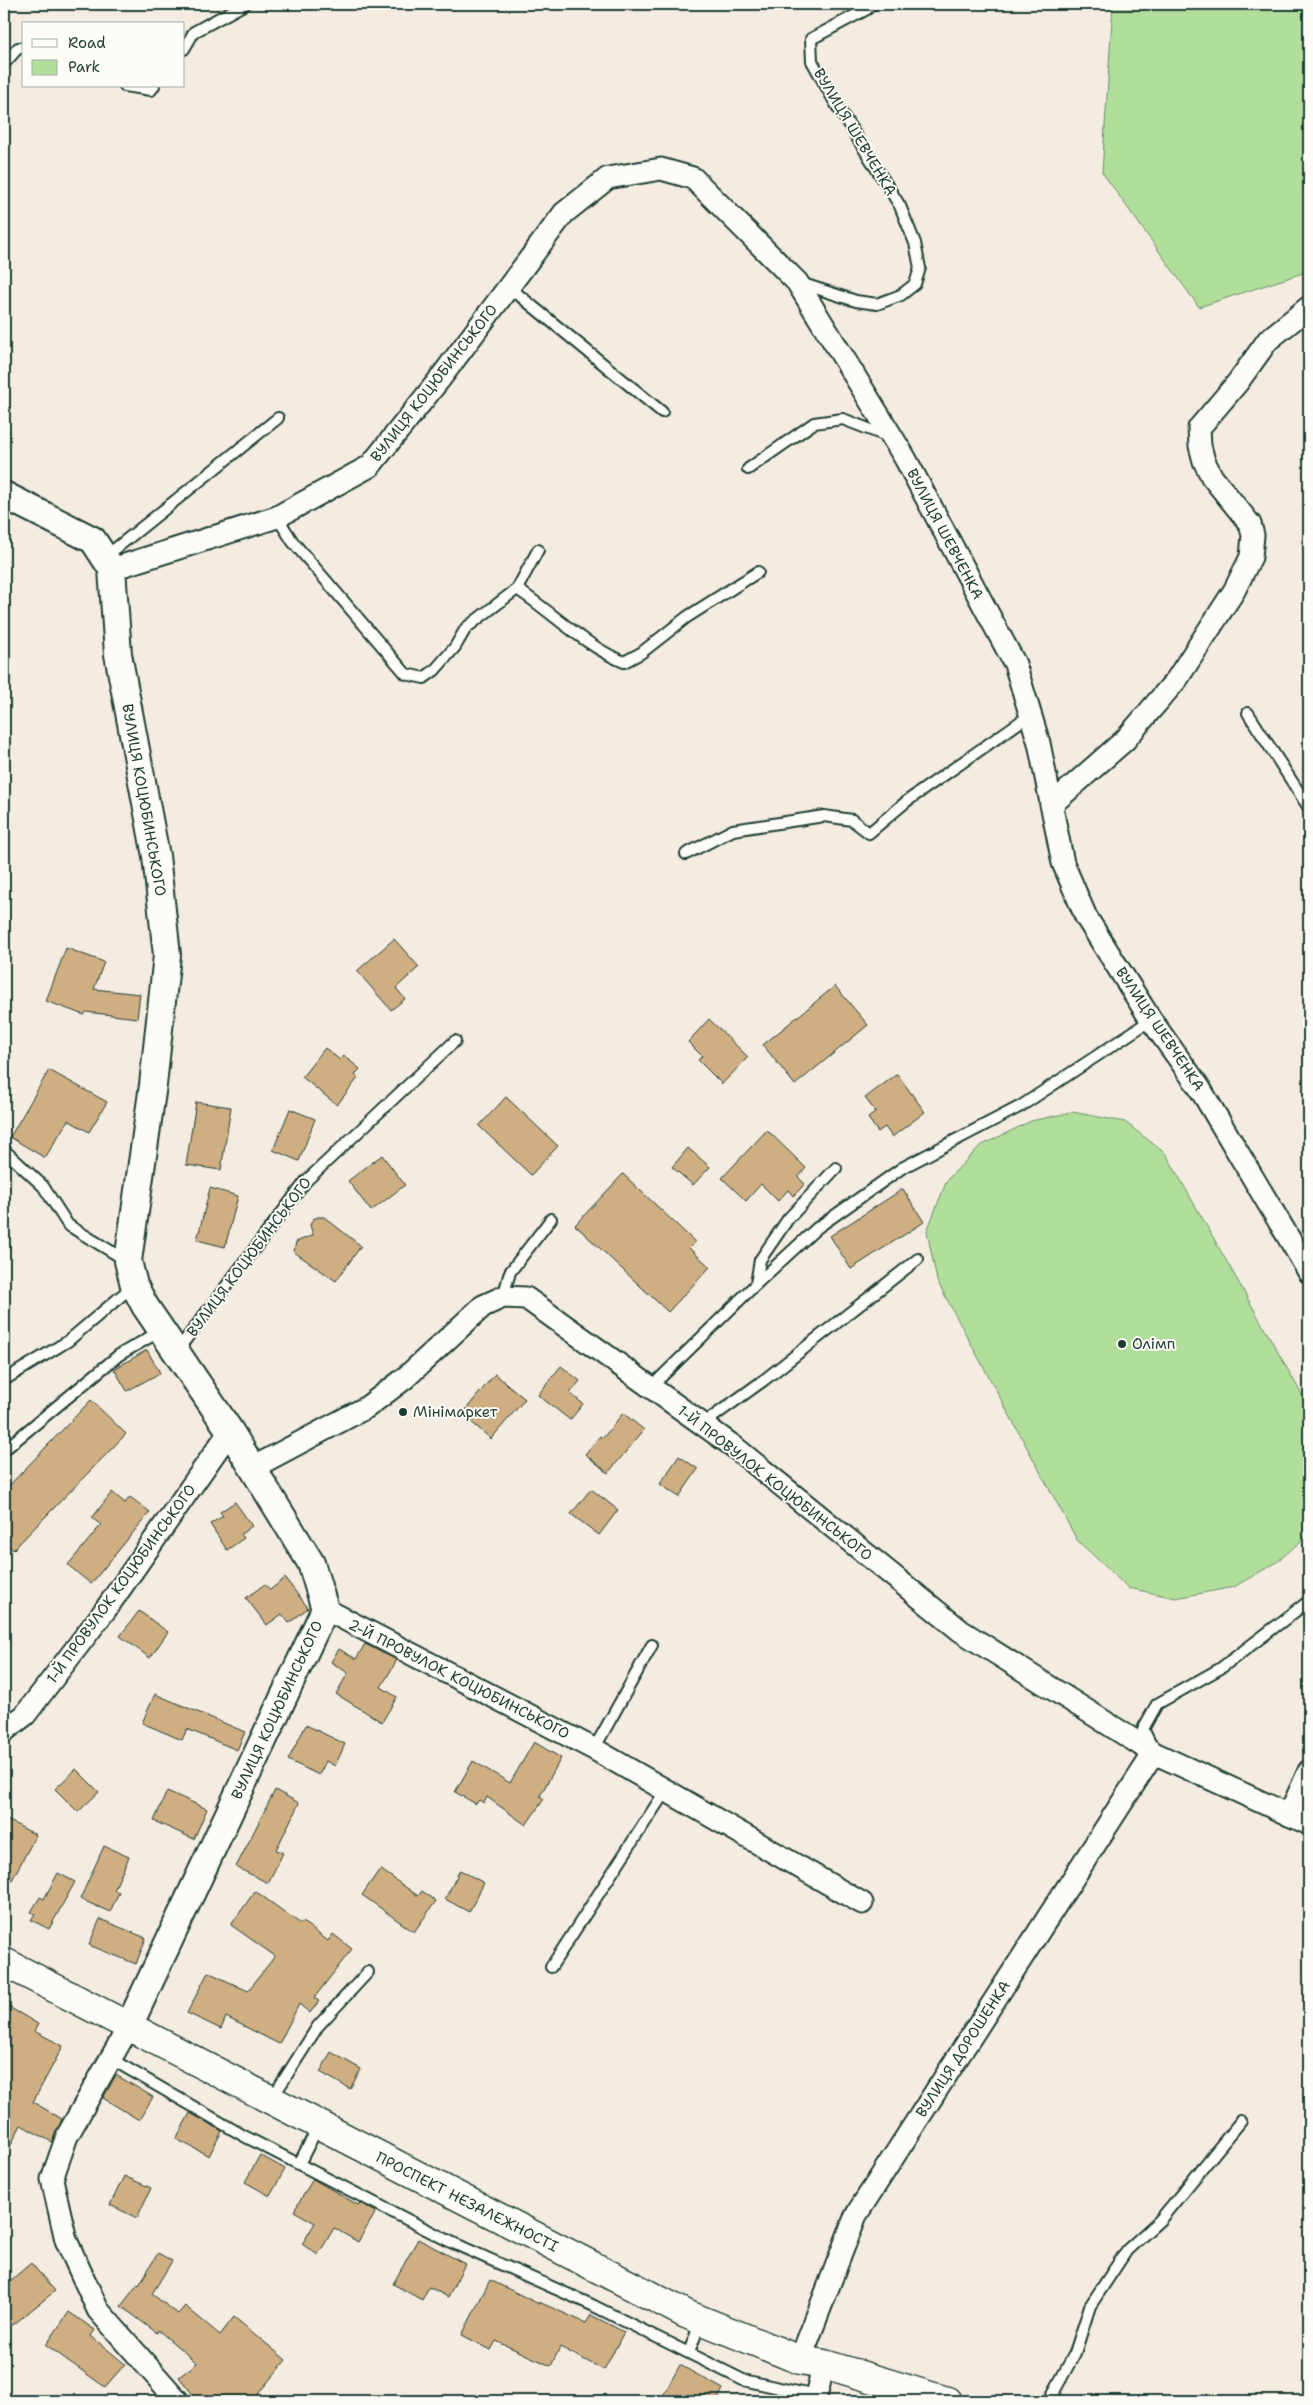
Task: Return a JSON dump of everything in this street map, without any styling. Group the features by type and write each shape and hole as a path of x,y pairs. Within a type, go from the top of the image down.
{"main road":[{"name":"ПРОСПЕКТ НЕЗАЛЕЖНОСТІ","path":"4,1962 128,2028 701,2321 812,2362 947,2401"}],"street":[{"name":"ВУЛИЦЯ ШЕВЧЕНКА","path":"660,169 693,178 797,282 892,438 1015,664 1039,743 1063,863 1086,917 1151,1020 1301,1237 1309,1272"},
{"name":"ВУЛИЦЯ КОЦЮБИНСЬКОГО","path":"128,2028 325,1609 311,1563 254,1467 162,1330 131,1273 167,955 156,856 118,654 108,564 277,517 370,466 439,380 564,213 608,178 660,169"},
{"path":"1051,805 1125,740 1177,679 1234,591 1247,566 1251,557 1253,535 1250,524 1212,477 1204,461 1200,446 1199,428 1238,382 1268,340 1309,307"},
{"path":"4,495 94,540 108,564"},
{"path":"254,1467 367,1406 404,1379 483,1306 503,1297"},
{"name":"1-Й ПРОВУЛОК КОЦЮБИНСЬКОГО","path":"503,1297 526,1298 703,1424 733,1446 961,1631 1154,1753 1309,1824"},
{"name":"1-Й ПРОВУЛОК КОЦЮБИНСЬКОГО","path":"4,1731 25,1715 100,1617 230,1431"},
{"name":"2-Й ПРОВУЛОК КОЦЮБИНСЬКОГО","path":"325,1609 594,1749 862,1903"},
{"name":"ВУЛИЦЯ ДОРОШЕНКА","path":"815,2399 812,2362 856,2215 1154,1753"},
{"path":"1289,1815 1309,1772"},
{"path":"128,2028 68,2136 52,2179 66,2240 98,2310 178,2401"}],"lane":[{"path":"185,47 194,32 245,4"},
{"name":"ВУЛИЦЯ ШЕВЧЕНКА","path":"797,282 856,301 878,304 900,295 915,284 920,268 916,243 900,206 837,106 812,61 811,39 867,9 872,4"},
{"path":"4,64 18,48 22,48"},
{"path":"138,88 151,90 152,88"},
{"path":"509,287 662,412"},
{"path":"108,564 278,418"},
{"path":"748,469 814,423 843,419 892,438"},
{"path":"277,517 293,542 406,674 424,678 435,670 455,647 466,628 516,589 538,550"},
{"path":"516,589 542,605 605,654 624,662 641,653 687,617 758,572"},
{"path":"1248,713 1309,808"},
{"path":"686,854 733,830 824,816 852,820 870,833 907,802 1030,715"},
{"path":"651,1387 756,1284 817,1228 902,1168 1021,1106 1151,1020"},
{"name":"ВУЛИЦЯ КОЦЮБИНСЬКОГО","path":"177,1352 306,1181 456,1041"},
{"name":"ВУЛИЦЯ КОЦЮБИНСЬКОГО","path":"4,1150 43,1186 68,1225 131,1273"},
{"path":"756,1284 760,1260 788,1219 836,1168"},
{"path":"503,1297 510,1272 551,1220"},
{"path":"703,1424 764,1380 918,1259"},
{"path":"4,1380 68,1341 131,1273"},
{"path":"4,1450 118,1354 162,1330"},
{"path":"1154,1753 1143,1729 1157,1704 1221,1668 1309,1601"},
{"path":"594,1749 652,1645"},
{"path":"551,1967 666,1790"},
{"path":"270,2101 318,2026 368,1972"},
{"path":"111,2059 244,2136 451,2242 592,2305 744,2380 815,2399"},
{"path":"1049,2401 1075,2353 1090,2306 1127,2250 1160,2220 1241,2121"},
{"path":"299,2164 319,2126"},
{"path":"689,2352 701,2321"}],"green space":[{"path":"1113,4 1309,4 1309,271 1199,307 1102,172"},
{"name":"Олімп","path":"1073,1112 1125,1122 1166,1154 1309,1407 1309,1534 1277,1562 1234,1587 1176,1598 1128,1588 1077,1540 937,1281 927,1231 947,1180 980,1146 1031,1121"}],"building":[{"path":"394,939 419,967 396,988 405,999 391,1010 357,971"},
{"path":"66,948 104,962 94,989 140,994 137,1018 86,1012 84,1015 46,1001"},
{"path":"835,986 868,1025 795,1085 763,1045"},
{"path":"709,1019 748,1057 722,1084 698,1060 702,1056 688,1042"},
{"path":"325,1048 340,1060 344,1056 360,1069 355,1075 358,1078 337,1105 302,1077"},
{"path":"49,1070 107,1102 89,1132 68,1120 45,1158 10,1137"},
{"path":"897,1074 925,1112 892,1137 885,1127 878,1132 868,1118 876,1112 865,1098"},
{"path":"506,1097 558,1146 531,1175 479,1126"},
{"path":"196,1102 231,1107 221,1170 186,1165"},
{"path":"290,1109 315,1119 299,1161 273,1150"},
{"path":"767,1130 806,1168 798,1177 805,1184 793,1196 788,1190 778,1201 761,1184 746,1201 722,1178"},
{"path":"688,1148 710,1167 693,1185 672,1167"},
{"path":"382,1155 405,1185 371,1211 348,1181"},
{"path":"623,1174 695,1242 689,1248 710,1267 668,1312 575,1225"},
{"path":"210,1188 238,1196 225,1247 197,1240"},
{"path":"903,1189 924,1222 851,1269 830,1236"},
{"path":"324,1217 361,1246 336,1281 294,1252 296,1242 313,1235 310,1225 313,1219"},
{"path":"147,1350 160,1373 127,1391 114,1369"},
{"path":"561,1366 580,1381 570,1393 583,1404 570,1420 538,1395"},
{"path":"495,1374 525,1399 491,1439 462,1414"},
{"path":"91,1400 126,1434 13,1550 4,1541 4,1491"},
{"path":"623,1413 644,1430 608,1473 585,1454 600,1436 603,1438"},
{"path":"679,1456 698,1469 679,1497 660,1484"},
{"path":"591,1489 618,1510 599,1535 571,1514"},
{"path":"112,1492 125,1503 130,1497 150,1512 91,1584 68,1565 101,1525 92,1518"},
{"path":"235,1502 252,1526 241,1534 244,1538 227,1550 210,1524 223,1516 220,1512"},
{"path":"285,1578 308,1608 289,1623 282,1614 267,1625 246,1598 265,1584 270,1590"},
{"path":"139,1611 168,1632 150,1658 120,1636"},
{"path":"365,1644 397,1660 381,1687 397,1697 382,1722 336,1694 348,1673 331,1662 339,1649 356,1659"},
{"path":"155,1694 245,1732 237,1750 187,1729 182,1740 142,1723"},
{"path":"306,1725 345,1744 335,1766 326,1761 319,1775 288,1760"},
{"path":"534,1742 561,1758 540,1796 544,1799 526,1825 487,1797 484,1803 479,1800 476,1804 455,1792 473,1761 510,1783"},
{"path":"76,1769 99,1792 78,1812 55,1789"},
{"path":"275,1790 299,1803 276,1850 283,1853 268,1883 236,1867"},
{"path":"167,1791 207,1809 194,1839 154,1821"},
{"path":"4,1818 36,1835 4,1895"},
{"path":"104,1846 129,1857 114,1890 119,1892 110,1912 80,1899"},
{"path":"380,1869 418,1896 422,1891 436,1901 414,1932 362,1895"},
{"path":"460,1870 484,1883 469,1912 445,1899"},
{"path":"58,1873 75,1882 49,1929 31,1920 35,1914 31,1912 40,1897 44,1899"},
{"path":"255,1891 301,1924 303,1922 328,1941 333,1934 352,1949 314,1998 319,2001 310,2013 299,2004 279,2044 226,2017 221,2029 187,2013 208,1972 248,1991 275,1956 231,1925"},
{"path":"100,1919 146,1938 136,1964 89,1945"},
{"path":"9,2007 38,2024 34,2031 63,2046 33,2102 62,2119 52,2142 21,2125 4,2158 4,2016"},
{"path":"331,2052 361,2069 350,2089 320,2072"},
{"path":"116,2075 153,2097 139,2120 103,2098"},
{"path":"190,2113 222,2131 209,2156 176,2139"},
{"path":"260,2155 285,2169 270,2196 245,2182"},
{"path":"124,2176 151,2188 137,2218 110,2205"},
{"path":"313,2179 358,2205 360,2203 376,2212 358,2242 334,2228 318,2255 302,2244 315,2223 294,2211"},
{"path":"418,2239 465,2264 448,2297 429,2287 422,2300 393,2284"},
{"path":"158,2253 172,2261 152,2294 178,2314 185,2306 220,2335 234,2317 286,2360 252,2401 219,2401 211,2395 202,2401 198,2401 179,2377 197,2363 158,2330 157,2333 121,2306 139,2285"},
{"path":"31,2263 55,2291 13,2325 4,2314 4,2286"},
{"path":"490,2280 539,2304 539,2302 586,2323 591,2315 624,2332 604,2370 560,2347 551,2366 496,2341 491,2350 462,2335"},
{"path":"69,2312 95,2330 91,2336 125,2364 105,2387 46,2345"},
{"path":"680,2365 723,2389 717,2401 660,2401"}],"place":[{"name":"Олімп","path":"1122,1344"},
{"name":"Мінімаркет","path":"403,1412"}]}
